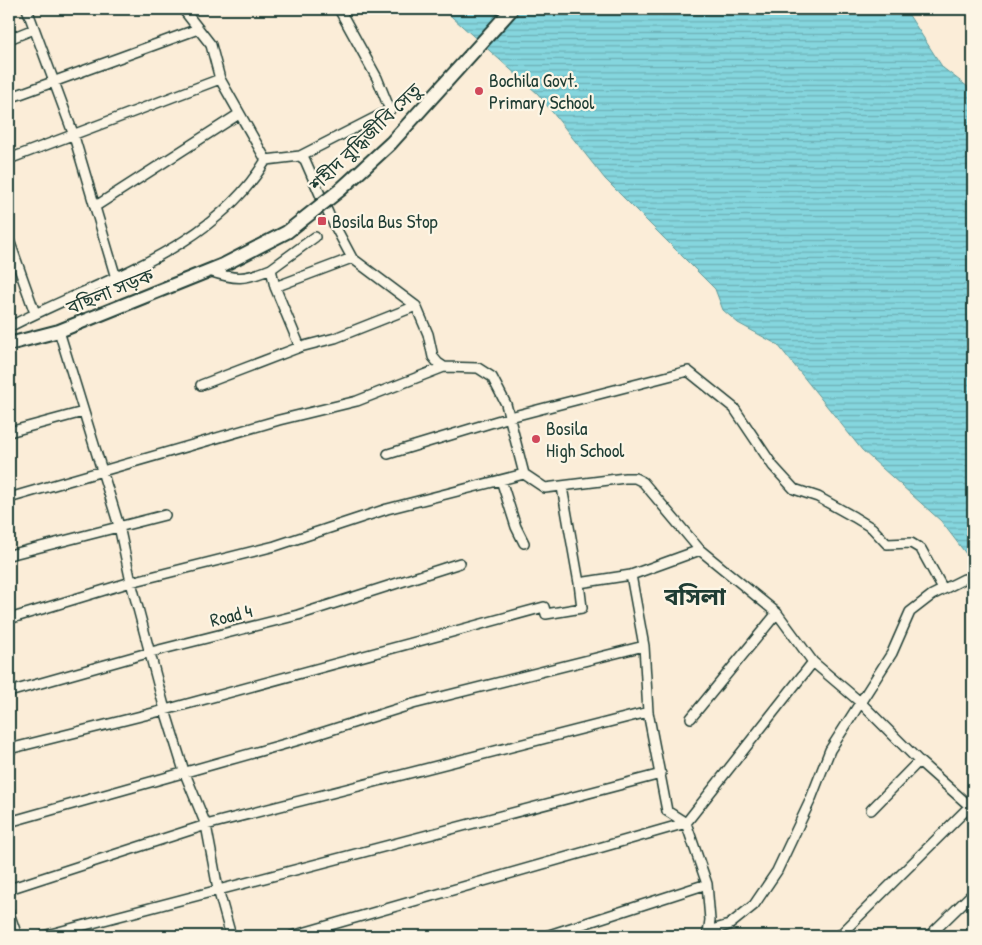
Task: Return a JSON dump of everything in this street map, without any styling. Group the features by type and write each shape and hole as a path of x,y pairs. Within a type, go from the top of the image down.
{"main road":[{"name":"শহীদ বুদ্ধিজীবি সেতু","path":"223,265 288,232 340,190 391,143 512,9"},
{"name":"বছিলা সড়ক","path":"9,344 59,331 223,265"}],"street":[{"path":"27,9 73,134 116,278"},
{"path":"183,9 211,45 220,79 266,160"},
{"path":"266,160 300,156 390,110 377,78 339,9"},
{"path":"9,39 34,29"},
{"path":"9,98 198,29"},
{"path":"9,159 220,79"},
{"path":"96,206 240,114"},
{"path":"300,156 305,160 329,215 352,258 416,306 428,334 434,357 444,367"},
{"path":"9,327 35,313 116,278 200,230 252,183 266,160"},
{"path":"209,271 234,279 250,278 271,269 315,237"},
{"path":"9,240 35,313"},
{"path":"275,287 352,258"},
{"path":"271,269 275,287 300,347"},
{"path":"201,385 300,347 335,338 416,306"},
{"path":"59,331 119,526 131,582 165,710 184,771 206,825 218,889 231,936"},
{"path":"9,498 279,420 356,401 444,367 478,368 492,377 510,417 524,474 545,488 635,478 643,482 700,550 777,613 813,662 860,702 919,761 972,808 839,936"},
{"path":"388,454 510,417 688,370 734,408 773,466 794,489 818,497 854,517 872,528 888,544 911,543 921,548 943,589"},
{"path":"9,432 83,412"},
{"path":"9,619 131,582 275,546 388,509 524,474"},
{"path":"501,480 516,527 524,543"},
{"path":"9,749 165,710 544,607 546,614 582,608 562,487"},
{"path":"9,555 165,515"},
{"path":"579,583 631,574 700,550"},
{"name":"Road 4","path":"9,692 151,652 298,615 424,572 460,563"},
{"path":"631,574 644,646 648,712 668,811 686,823 707,884 710,920 708,933 729,925 754,905 777,871 810,801 830,750 892,653 910,612 943,589 964,579"},
{"path":"691,718 777,613"},
{"path":"9,822 299,740 413,704 644,646"},
{"path":"292,936 686,823 813,662"},
{"path":"9,888 206,825 648,712"},
{"path":"871,810 919,761"},
{"path":"43,936 661,774"},
{"path":"546,936 707,884"},
{"path":"930,936 973,893"},
{"path":"9,913 17,936"}],"water":[{"path":"443,9 905,9 943,68 968,87 973,100 973,563 941,521 862,450 778,345 738,323 723,310 715,289 605,179 538,94"}],"place":[{"name":"Bochila Govt. Primary School","path":"479,91"},
{"name":"Bosila Bus Stop","path":"322,221"},
{"name":"Bosila High School","path":"536,439"}],"district":[{"name":"বসিলা","path":"695,596"}]}
